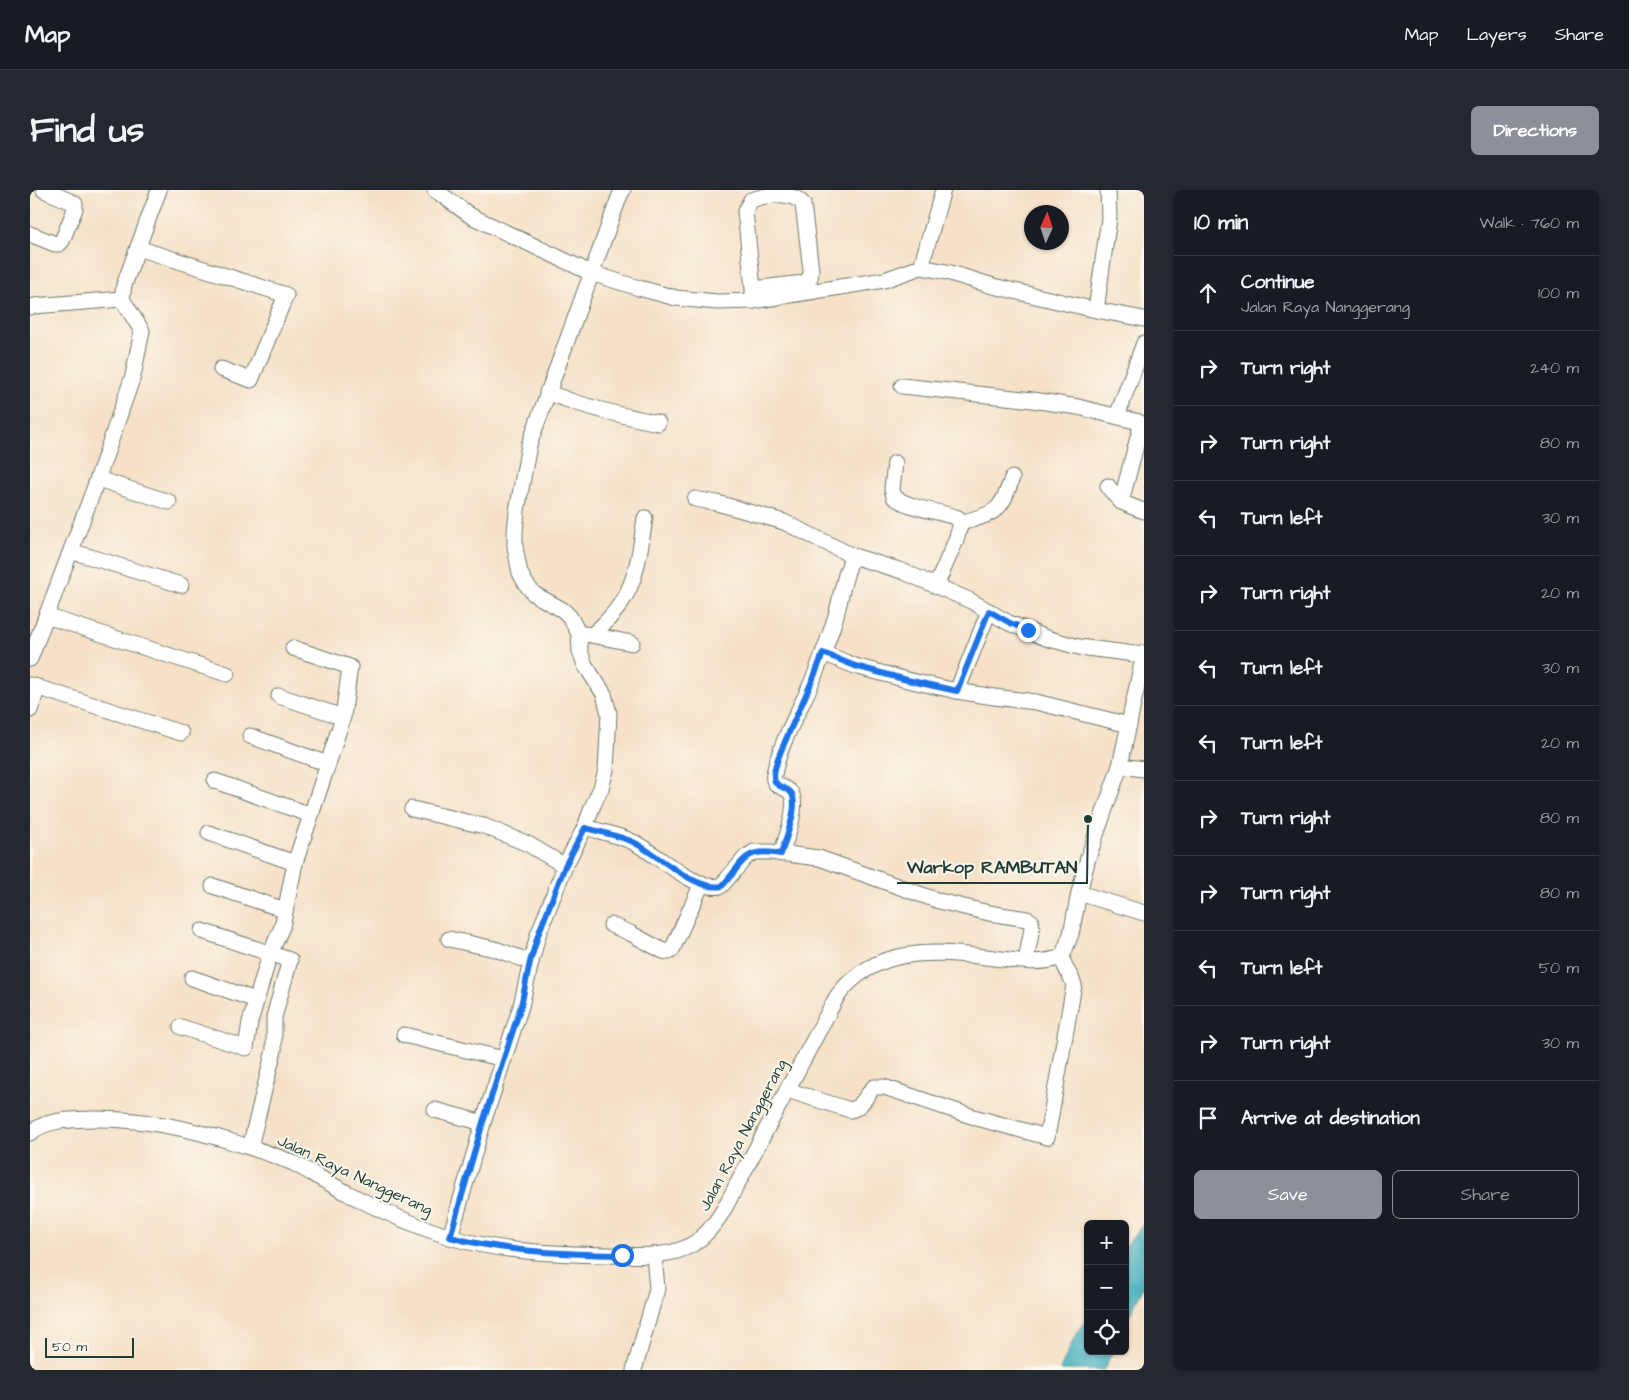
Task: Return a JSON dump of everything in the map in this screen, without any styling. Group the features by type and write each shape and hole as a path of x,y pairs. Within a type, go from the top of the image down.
{"street":[{"path":"30,659 98,479 133,376 142,331 122,299 124,285 159,190"},
{"path":"435,190 471,216 591,272 676,298 717,302 753,295 803,283 810,278 811,270 803,204 792,196 764,196 751,200 745,211 753,295"},
{"path":"623,190 528,445 517,511 515,547 520,573 534,594 563,610 586,634 632,643"},
{"path":"921,267 943,190"},
{"path":"1096,310 1109,218 1108,190"},
{"path":"30,234 55,244 59,244 62,241 75,209 75,204 52,192"},
{"path":"138,248 286,295 251,380 221,369"},
{"path":"753,295 884,280 921,267 948,272 994,286 1096,310 1144,319"},
{"path":"30,307 122,299"},
{"path":"1117,416 1144,343"},
{"path":"902,386 1032,400 1078,407 1137,421 1141,426 1121,502"},
{"path":"547,392 567,401 658,423"},
{"path":"895,463 892,489 894,497 914,506 958,518 961,523 956,540 936,586"},
{"path":"961,523 991,514 998,508 1008,492 1012,478"},
{"path":"98,479 168,502"},
{"path":"1108,486 1115,497 1121,502 1144,511"},
{"path":"695,499 725,505 784,522 853,556 902,571 989,611 1010,623 1060,642 1144,654 1141,683 1128,725 1120,766 1088,858 1071,934 1062,957 1064,966 1074,985 1047,1137 977,1118 884,1087 874,1087 861,1105 856,1109 850,1110 787,1090"},
{"path":"450,1237 483,1122 521,1006 538,935 565,866 585,828 606,770 610,731 609,714 604,694 585,665 580,651 586,634 617,610 632,585 645,518"},
{"path":"71,551 181,584"},
{"path":"781,854 794,804 790,791 779,786 774,781 779,756 815,675 836,614 845,572 853,556"},
{"path":"957,691 989,611"},
{"path":"46,616 227,674"},
{"path":"181,1027 246,1048 256,1000 270,954 282,927 294,863 343,718 350,667 293,648"},
{"path":"823,653 855,666 907,680 957,691 1036,702 1128,725"},
{"path":"30,710 34,686 181,733"},
{"path":"279,696 343,718"},
{"path":"250,736 328,764"},
{"path":"1120,766 1144,770"},
{"path":"215,780 311,815"},
{"path":"412,808 484,826 528,844 565,866"},
{"path":"585,828 632,842 694,880 711,886 722,886 739,864 754,852 770,852 805,856 827,861 939,901 989,913 1027,919 1031,921 1032,928 1026,961"},
{"path":"209,834 294,863"},
{"path":"611,925 663,951 669,952 672,950 702,883"},
{"path":"214,886 285,910"},
{"path":"1079,893 1144,913"},
{"path":"202,931 290,960 274,1018 274,1050 250,1147"},
{"path":"449,939 495,950 530,962"},
{"name":"Jalan Raya Nanggerang","path":"33,1128 49,1123 105,1119 145,1122 187,1129 250,1147 292,1163 350,1194 403,1219 450,1237 531,1252 654,1255 680,1250 692,1245 713,1227 724,1211 836,998 845,985 868,968 884,961 924,953 940,952 1043,962 1062,957"},
{"path":"192,978 256,1000"},
{"path":"404,1036 504,1059"},
{"path":"434,1110 483,1122"},
{"path":"634,1370 658,1289 654,1255"}],"water":[{"path":"1144,1223 1144,1287 1129,1316 1129,1265 1129,1242"},
{"path":"1084,1323 1084,1355 1111,1355 1104,1370 1060,1370 1074,1338"}],"place":[{"name":"Warkop RAMBUTAN","path":"1088,819"}],"route":[{"path":"622,1255 531,1252 450,1237 483,1122 521,1006 538,935 565,866 585,828 632,842 694,880 711,886 722,886 739,864 754,852 781,854 794,804 790,791 779,786 774,781 774,777 779,756 823,653 855,666 957,691 989,611 1010,623 1028,630"}]}
